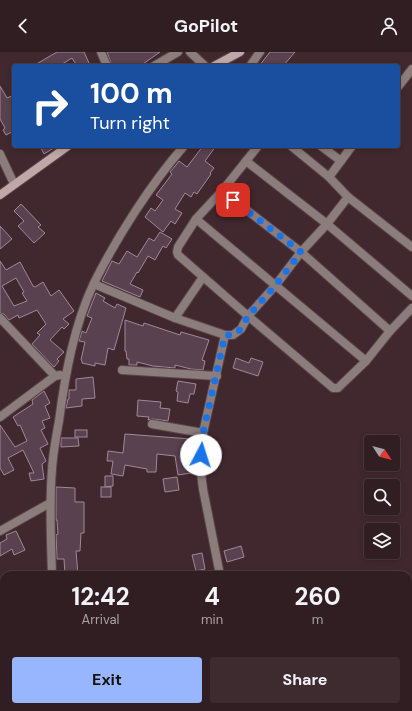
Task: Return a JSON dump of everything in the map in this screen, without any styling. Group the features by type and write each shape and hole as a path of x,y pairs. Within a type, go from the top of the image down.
{"street":[{"path":"101,52 106,64"},
{"path":"157,64 178,52"},
{"path":"190,52 203,64"},
{"path":"218,64 240,52"},
{"path":"251,64 260,52"},
{"path":"400,84 412,68"},
{"path":"0,195 65,148"},
{"path":"52,571 50,503 52,468 65,374 81,317 94,284 112,249 144,198 182,148"},
{"path":"256,148 222,191 196,219 178,247 178,255 333,388 338,388 366,361 390,331 409,317 412,308"},
{"path":"293,148 329,177 348,197 412,247"},
{"path":"323,148 341,161"},
{"path":"329,177 351,148"},
{"path":"0,154 14,184"},
{"path":"246,160 327,224 412,296"},
{"path":"222,191 301,252 390,331"},
{"path":"94,284 175,318 225,335 233,335 241,329 248,316 275,286 301,252 327,224 348,197"},
{"path":"196,219 366,361"},
{"path":"175,318 203,277"},
{"path":"0,318 55,376"},
{"path":"219,571 200,465 203,433 225,335"},
{"path":"122,370 217,376"},
{"path":"0,417 55,376 65,374"},
{"path":"152,424 203,433"},
{"path":"0,531 50,503"}],"building":[{"path":"57,52 84,52 89,63 76,64 72,58 62,64 36,64"},
{"path":"107,52 160,52 143,64 111,64"},
{"path":"270,52 295,52 285,64 261,64"},
{"path":"0,86 7,98 12,96 12,132 6,135 3,130 5,128 0,119"},
{"path":"41,148 54,148 44,154"},
{"path":"201,148 215,148 205,161 214,168 210,173 211,174 197,194 194,192 191,197 185,193 175,209 182,213 175,224 171,221 163,232 145,217 151,208 155,211 163,200 156,195 172,174 170,172 179,161 187,167"},
{"path":"21,204 41,225 38,227 45,233 34,243 18,226 24,221 14,211"},
{"path":"0,226 12,239 0,249"},
{"path":"160,232 172,239 166,248 163,246 155,260 148,256 130,284 143,290 140,297 102,281 112,261 119,264 127,251 137,257 149,238 154,241"},
{"path":"0,261 6,270 20,262 33,286 35,287 43,282 51,296 59,290 74,311 63,319 69,324 64,329 62,327 50,340 64,352 57,359 59,361 54,367 32,344 40,335 37,333 46,324 37,310 19,318 18,315 9,320 4,314 0,313","holes":["16,278 24,292 22,293 27,301 14,306 2,286"]},
{"path":"96,293 105,298 103,301 115,308 117,304 126,308 114,350 108,348 105,365 95,363 95,366 82,363 81,360 85,342 79,341 82,331 86,333 92,318 87,316"},
{"path":"125,320 143,326 144,323 180,335 181,332 209,340 202,360 205,361 203,370 175,365 175,368 153,366 137,362 137,365 129,365 129,359 127,359 125,351"},
{"path":"236,358 249,363 251,358 263,362 258,376 233,368"},
{"path":"93,377 95,398 82,399 82,406 66,408 69,399 69,390 76,390 76,379"},
{"path":"178,381 196,384 194,394 190,394 188,403 177,401 178,392 176,391"},
{"path":"44,391 50,403 45,406 50,418 42,421 45,428 41,430 48,444 40,448 46,461 42,464 44,479 31,481 29,473 34,473 23,450 8,458 14,470 4,475 0,468 0,425 15,447 27,441 20,425 18,426 13,417 33,404 32,400"},
{"path":"138,400 161,402 160,408 170,409 168,421 153,419 148,420 149,417 137,416"},
{"path":"75,430 87,430 87,437 75,437"},
{"path":"125,434 191,439 190,455 188,455 191,473 178,475 175,456 157,454 156,472 147,472 147,469 125,465 123,476 111,474 113,461 107,461 108,451 123,453"},
{"path":"61,438 78,438 79,446 61,447"},
{"path":"105,476 113,476 113,486 105,487"},
{"path":"177,477 179,490 165,492 163,479"},
{"path":"56,487 75,488 75,502 84,502 84,533 81,533 80,551 76,551 78,571 65,571 64,559 57,559 56,535 58,534 56,520"},
{"path":"101,487 111,487 111,497 101,497"},
{"path":"16,531 25,550 14,555 12,549 0,556 0,543 7,539 6,535"},
{"path":"241,546 244,557 227,562 224,551"},
{"path":"202,553 205,569 196,571 192,555"}],"route":[{"path":"201,455 203,433 225,335 233,335 241,329 248,316 275,286 301,252 233,200"}]}
